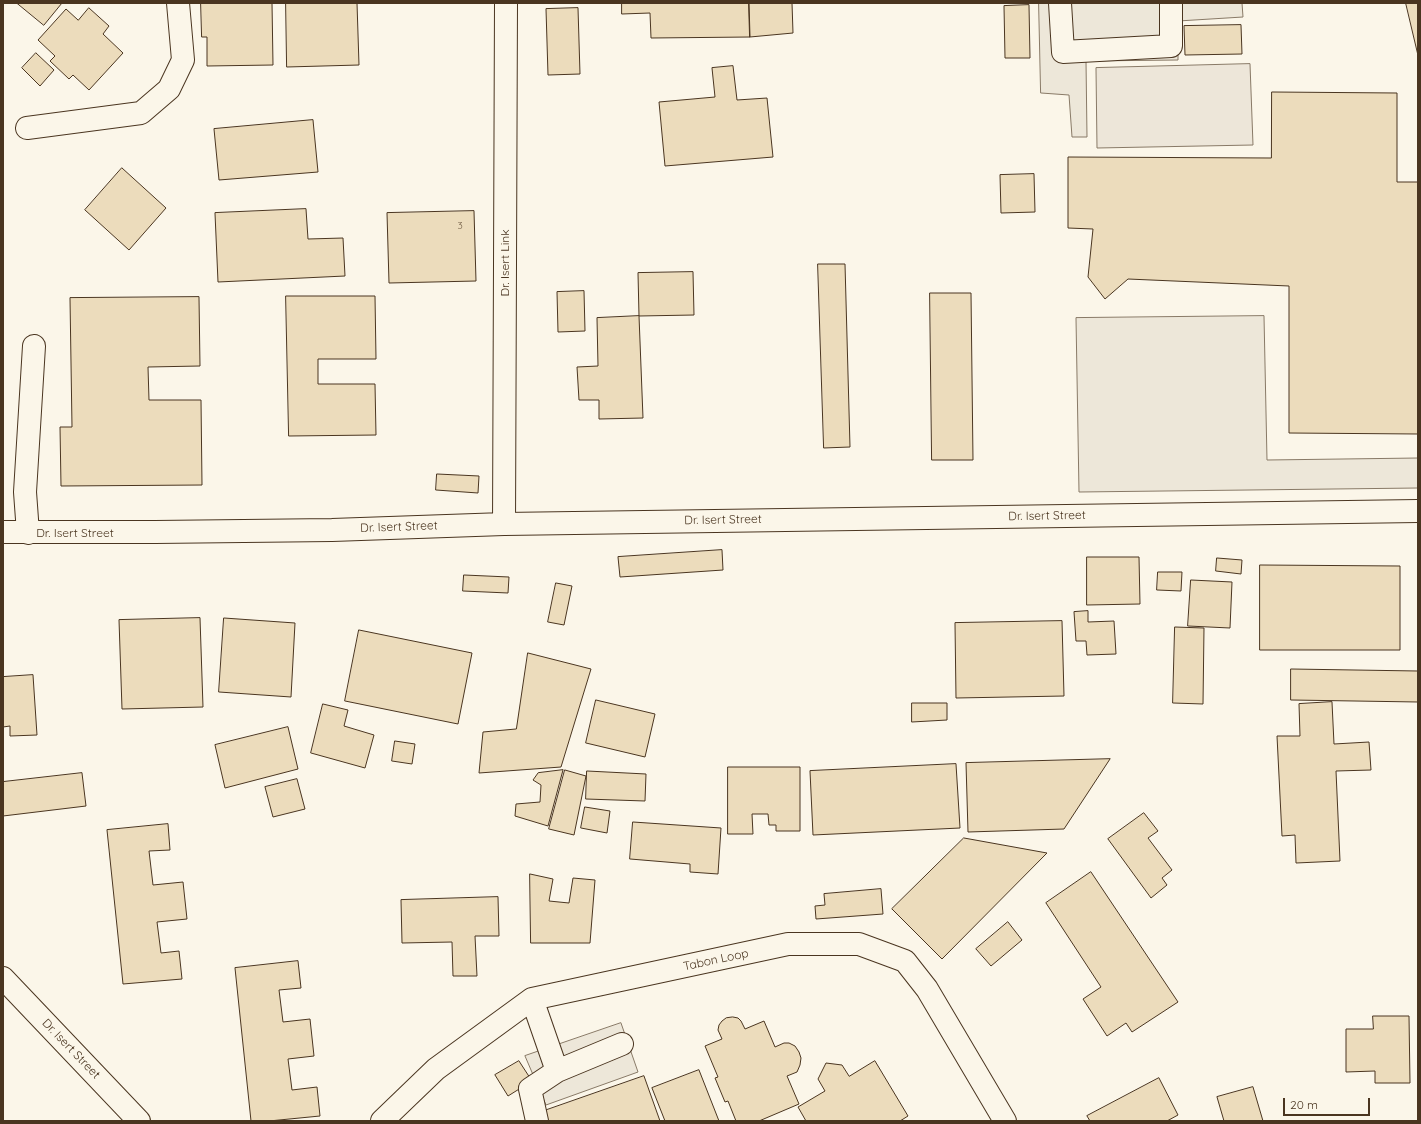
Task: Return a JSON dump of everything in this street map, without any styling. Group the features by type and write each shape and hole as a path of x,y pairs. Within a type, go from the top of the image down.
{"street":[{"path":"27,128 142,113 169,89 183,60 178,3"},
{"name":"Dr. Isert Link","path":"504,524 506,3"},
{"path":"1060,3 1063,52 1171,46 1172,3"},
{"name":"Dr. Isert Street","path":"28,533 25,492 34,346"},
{"name":"Dr. Isert Street","path":"3,532 332,530 504,524 1418,511"},
{"name":"Tabon Loop","path":"382,1121 436,1069 532,999 788,944 859,944 905,961 927,989 1005,1121"},
{"name":"Dr. Isert Street","path":"3,978 139,1121"},
{"path":"532,999 557,1071"},
{"path":"537,1121 530,1089 557,1071 622,1044"}],"shaded area":[{"path":"1039,3 1242,3 1243,17 1178,21 1178,60 1086,61 1087,137 1072,137 1069,95 1041,93"},
{"path":"1250,64 1253,145 1097,148 1096,68"},
{"path":"1264,316 1267,460 1418,458 1418,488 1079,492 1076,318"},
{"path":"621,1023 638,1072 546,1105 525,1056"}],"building":[{"path":"17,3 62,3 44,25"},
{"path":"201,3 272,3 273,65 207,66 207,37 202,37"},
{"path":"286,3 357,3 359,65 287,67"},
{"path":"622,3 749,3 750,37 651,38 650,13 622,14"},
{"path":"749,3 792,3 793,33 750,37"},
{"path":"1406,3 1418,3 1418,55"},
{"path":"1029,5 1030,58 1005,58 1004,6"},
{"path":"89,8 109,26 103,34 123,53 89,90 73,75 69,79 50,61 55,56 38,40 66,9 78,20"},
{"path":"578,8 580,74 548,75 546,9"},
{"path":"1241,25 1242,54 1185,55 1184,26"},
{"path":"36,53 54,70 40,86 22,68"},
{"path":"733,66 737,100 767,98 773,157 665,166 659,102 715,97 712,68"},
{"path":"1272,92 1397,93 1397,182 1418,182 1418,434 1289,433 1289,286 1128,279 1105,299 1088,277 1093,229 1068,228 1068,157 1271,158"},
{"path":"313,120 318,172 219,180 214,129"},
{"path":"122,168 166,208 129,250 85,210"},
{"path":"1034,174 1035,212 1001,213 1000,175"},
{"path":"306,209 308,239 343,238 345,276 218,282 215,213"},
{"path":"474,211 476,281 389,283 387,213"},
{"path":"818,264 845,264 850,447 824,448"},
{"path":"693,272 694,315 639,316 638,273"},
{"path":"584,291 585,331 558,332 557,292"},
{"path":"930,293 971,293 973,460 932,460"},
{"path":"286,296 375,296 376,359 318,359 318,384 375,384 376,435 289,436"},
{"path":"199,297 200,366 148,367 149,400 201,400 202,485 61,486 60,427 72,427 70,298"},
{"path":"639,316 643,418 599,419 599,400 579,400 577,367 598,366 597,318"},
{"path":"437,474 479,476 478,493 436,490"},
{"path":"722,550 723,570 620,577 618,557"},
{"path":"1087,557 1139,557 1140,604 1087,605"},
{"path":"1217,558 1242,560 1241,574 1216,571"},
{"path":"1260,565 1400,566 1400,650 1260,650"},
{"path":"1158,572 1182,572 1181,591 1157,590"},
{"path":"464,575 509,577 508,593 463,591"},
{"path":"1191,580 1232,582 1230,628 1188,626"},
{"path":"556,583 572,586 564,625 548,622"},
{"path":"1088,611 1088,622 1114,621 1116,654 1087,655 1086,641 1076,641 1074,612"},
{"path":"200,618 203,707 122,709 119,620"},
{"path":"224,618 295,623 291,697 219,692"},
{"path":"1062,621 1064,696 956,698 955,623"},
{"path":"1175,627 1204,628 1203,704 1173,703"},
{"path":"359,630 472,653 458,724 345,701"},
{"path":"528,653 591,669 561,767 479,773 483,732 516,729"},
{"path":"1291,669 1418,671 1418,702 1291,700"},
{"path":"33,675 37,735 10,736 10,726 3,727 3,677"},
{"path":"596,700 655,714 645,757 586,743"},
{"path":"1332,702 1334,744 1369,742 1371,770 1336,771 1340,861 1296,863 1295,835 1282,836 1277,736 1300,736 1299,704"},
{"path":"912,703 947,703 947,720 912,722"},
{"path":"323,704 348,710 344,726 374,735 365,768 311,753"},
{"path":"288,727 298,769 225,788 215,745"},
{"path":"395,741 415,744 412,764 392,761"},
{"path":"1110,759 1064,829 968,832 966,763"},
{"path":"956,764 960,828 813,835 810,771"},
{"path":"728,767 800,767 800,831 776,831 776,825 769,825 768,814 752,814 753,834 728,834"},
{"path":"563,770 548,826 515,816 516,804 540,802 541,785 533,780 538,773"},
{"path":"565,770 586,776 574,835 549,829"},
{"path":"587,771 646,774 645,801 586,799"},
{"path":"82,773 86,806 3,816 3,782"},
{"path":"297,779 305,809 273,817 265,787"},
{"path":"585,807 610,811 607,833 581,828"},
{"path":"1144,813 1158,831 1148,838 1172,870 1162,878 1167,885 1151,898 1108,839"},
{"path":"633,822 721,828 718,874 690,872 690,864 630,859"},
{"path":"168,824 170,850 149,851 153,885 183,882 187,919 157,922 161,953 179,951 182,979 123,984 107,830"},
{"path":"964,838 1047,853 942,959 892,909"},
{"path":"1091,872 1178,1002 1132,1032 1126,1023 1107,1036 1083,999 1101,987 1046,903"},
{"path":"530,874 553,879 549,901 569,903 573,878 595,880 590,943 531,943"},
{"path":"881,889 883,914 816,919 815,906 825,905 824,894"},
{"path":"498,897 499,936 475,936 477,976 453,976 452,942 402,943 401,900"},
{"path":"1008,922 1022,940 991,966 976,949"},
{"path":"298,961 301,988 279,990 283,1022 310,1019 314,1056 288,1059 292,1090 317,1087 320,1116 269,1121 251,1121 235,968"},
{"path":"1373,1016 1409,1016 1410,1083 1375,1083 1375,1071 1346,1072 1346,1029 1373,1029"},
{"path":"726,1018 738,1018 741,1021 745,1029 764,1021 775,1047 784,1043 789,1043 795,1046 801,1058 800,1065 797,1072 787,1076 799,1104 759,1121 736,1121 728,1101 725,1102 715,1078 718,1077 705,1046 722,1039 718,1030 719,1025"},
{"path":"519,1061 532,1081 508,1096 495,1075"},
{"path":"875,1061 908,1116 900,1121 806,1121 798,1107 825,1091 818,1079 826,1063 842,1065 849,1076"},
{"path":"699,1070 719,1121 665,1121 652,1088"},
{"path":"644,1076 660,1121 547,1121 544,1111"},
{"path":"1159,1078 1178,1115 1167,1121 1090,1121 1087,1116"},
{"path":"1253,1087 1263,1121 1224,1121 1217,1097"}]}
